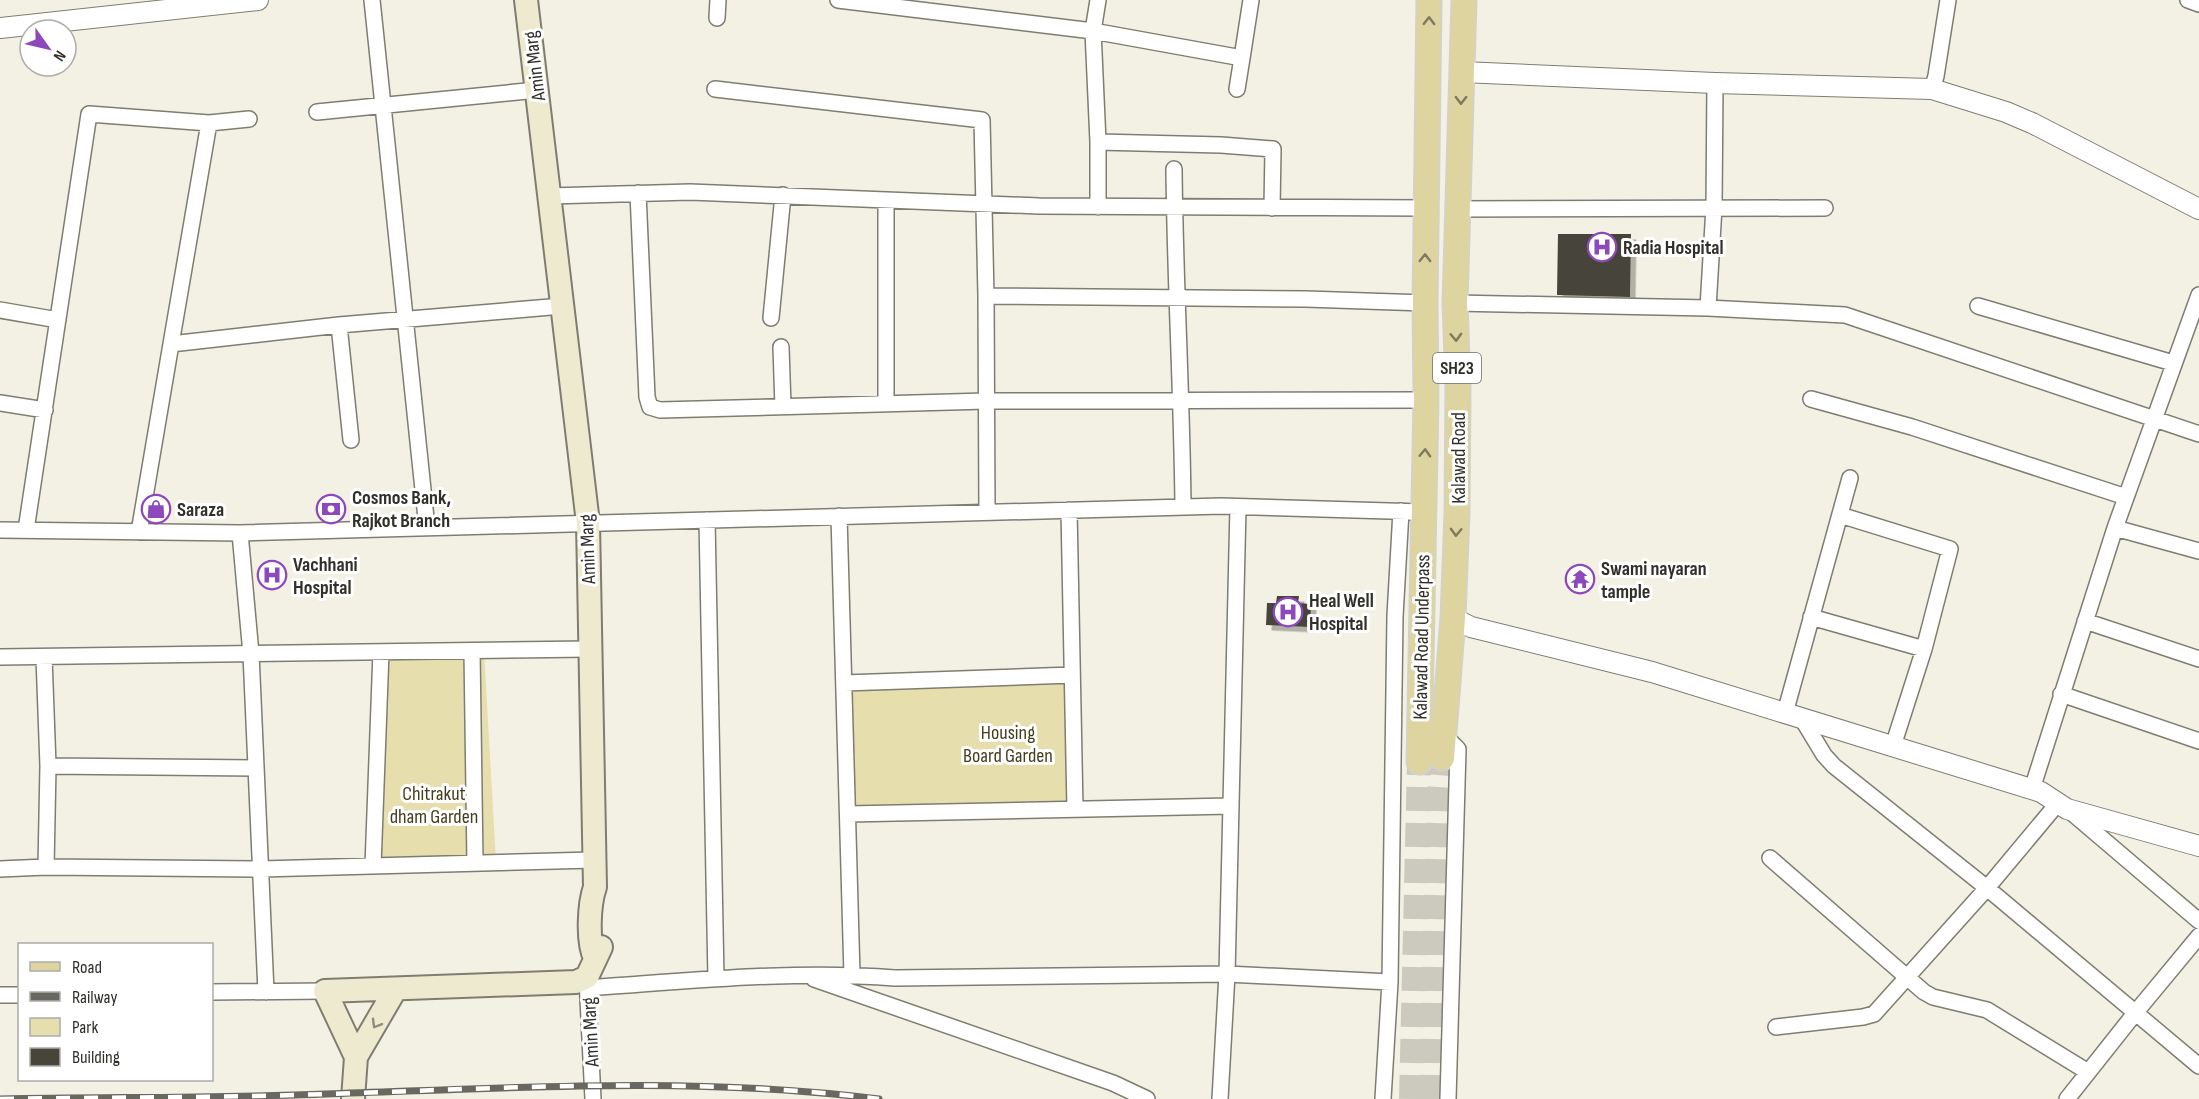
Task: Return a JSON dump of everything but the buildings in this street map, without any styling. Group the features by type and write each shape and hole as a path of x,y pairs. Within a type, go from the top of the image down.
{"main road":[{"name":"Amin Marg","path":"526,0 588,523 593,860 595,887 601,895 601,948 590,974"},
{"name":"Kalawad Road","path":"1412,511 1426,400 1429,0"},
{"name":"Kalawad Road","path":"1435,752 1453,618 1458,488 1455,303 1464,0"},
{"name":"Kalawad Road Underpass","path":"1412,511 1435,752"},
{"path":"356,1057 325,991 576,982 590,974"},
{"path":"353,1099 356,1057 395,990"}],"street":[{"path":"0,28 258,0"},
{"path":"372,0 427,528"},
{"path":"717,18 718,0"},
{"path":"838,0 1093,31 1242,58"},
{"path":"1098,0 1093,31 1098,142 1098,207"},
{"path":"1237,89 1251,0"},
{"path":"1932,89 1948,0"},
{"path":"2188,0 2199,4"},
{"path":"1462,72 1715,83 1932,89 2006,112 2032,123 2199,209"},
{"path":"1708,308 1714,207 1715,83"},
{"path":"715,89 982,120 987,512"},
{"path":"317,112 537,90"},
{"path":"26,530 89,114 209,123 249,119"},
{"path":"139,532 209,123"},
{"path":"1098,142 1273,149 1272,208"},
{"path":"1174,169 1182,401 1183,507"},
{"path":"550,196 690,192 1098,207 1426,208"},
{"path":"638,193 646,397 650,407 660,410 986,401 1426,400"},
{"path":"771,318 783,195"},
{"path":"886,200 886,404"},
{"path":"1458,209 1825,208"},
{"path":"2032,789 2115,528 2199,295"},
{"path":"986,296 1306,299 1425,303"},
{"path":"1455,303 1708,308 1845,315 2199,434"},
{"path":"171,344 339,325 562,306"},
{"path":"1978,306 2174,363"},
{"path":"0,310 58,320"},
{"path":"339,325 351,440"},
{"path":"781,347 783,407"},
{"path":"1811,399 1912,427 2126,497"},
{"path":"0,403 45,410"},
{"path":"1850,478 1812,617 1793,715 1834,766 1987,888 2199,1066"},
{"path":"0,530 240,533 1183,507 1412,511 1395,616 1390,982 1383,1099"},
{"path":"1220,1099 1227,974 1238,507"},
{"path":"1069,510 1075,809"},
{"path":"1840,515 1950,549 1924,649 1893,746"},
{"path":"839,516 852,975"},
{"path":"707,520 716,979"},
{"path":"2115,528 2199,551"},
{"path":"240,533 251,654 266,992"},
{"path":"1812,617 1924,649"},
{"path":"1453,618 1471,627 1652,672 2041,792 2062,806 2199,921"},
{"path":"2085,621 2199,659"},
{"path":"0,657 589,649"},
{"path":"472,651 475,863"},
{"path":"373,866 381,652"},
{"path":"44,657 48,766 46,867"},
{"path":"844,683 1072,675"},
{"path":"2061,694 2199,741"},
{"path":"1435,752 1458,749 1448,1099"},
{"path":"48,766 256,768"},
{"path":"848,814 1231,806"},
{"path":"1776,1027 1874,1014 2062,806"},
{"path":"2062,806 2199,846"},
{"path":"1770,858 1933,997 1987,1010 2088,1072"},
{"path":"0,869 46,867 261,869 593,860"},
{"path":"2067,1099 2199,936"},
{"path":"590,974 716,979 800,975 896,978 1227,974 1390,982"},
{"name":"Amin Marg","path":"590,974 594,1099"},
{"path":"800,975 1113,1083 1147,1099"},
{"path":"213,992 325,991"},
{"path":"0,995 18,995"}],"green space":[{"name":"Chitrakut dham Garden","path":"484,651 496,862 373,866 381,652"},
{"name":"Housing Board Garden","path":"1072,675 1075,809 848,814 844,683"}],"tunnel":[{"path":"1431,1099 1439,795 1442,758"},
{"path":"1411,1099 1419,762"}],"railway":[{"path":"0,1099 245,1096 603,1086 741,1088 879,1099"}],"place":[{"name":"Radia Hospital","path":"1602,247"},
{"name":"Saraza","path":"156,509"},
{"name":"Cosmos Bank, Rajkot Branch","path":"331,509"},
{"name":"Vachhani Hospital","path":"272,575"},
{"name":"Swami nayaran tample","path":"1580,579"},
{"name":"Heal Well Hospital","path":"1288,612"}]}
